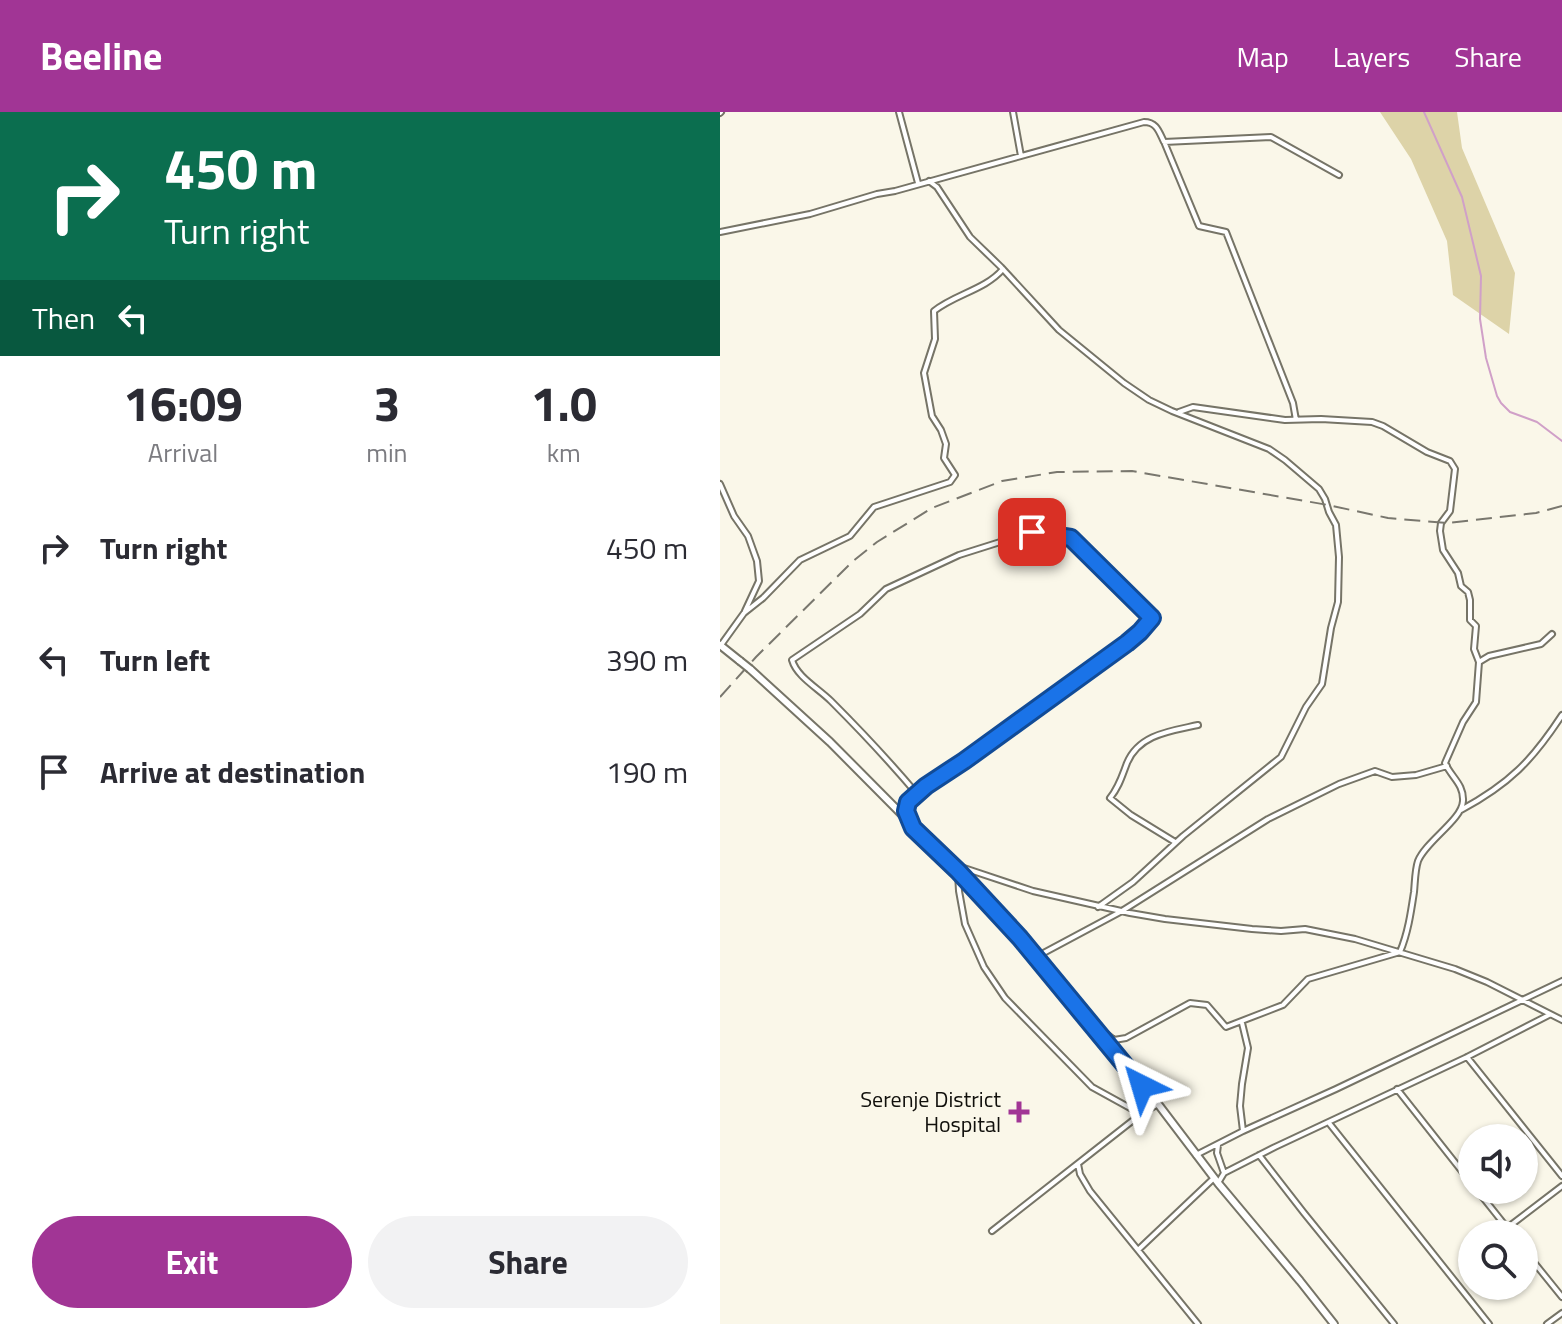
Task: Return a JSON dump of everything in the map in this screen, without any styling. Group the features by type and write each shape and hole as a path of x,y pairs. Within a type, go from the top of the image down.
{"main road":[{"path":"720,645 830,742 958,871 1035,957 1158,1104 1334,1324"}],"street":[{"path":"899,112 918,183"},
{"path":"1013,112 1021,156"},
{"path":"720,232 810,214 1144,122 1154,124 1199,226 1226,232 1293,403 1296,420"},
{"path":"1164,142 1271,137 1339,175"},
{"path":"929,181 937,187 970,237 1059,330 1149,400 1269,449 1310,480 1325,499 1336,525 1338,602 1322,684 1306,707 1281,757 1175,842 1133,882 1098,907"},
{"path":"744,613 800,560 850,536 874,507 950,482 955,475 944,458 946,444 932,416 924,373 935,339 934,311 942,304 994,279 1003,269"},
{"path":"1177,413 1193,407 1296,420 1372,422 1450,461 1455,469 1450,511 1441,523 1440,531 1443,550 1458,573 1461,586 1468,592 1470,620 1476,626 1474,649 1479,662 1476,702 1463,722 1445,763 1462,788 1461,810"},
{"path":"720,484 734,516 748,536 757,561 759,581 744,613 720,645"},
{"path":"913,828 906,811 908,802 917,794 1127,643 1152,618 1071,538 1032,532 930,567 886,589 860,614 792,660 795,669 889,760 917,794"},
{"path":"1479,662 1489,656 1541,644 1552,634"},
{"path":"1400,952 1408,926 1417,862 1461,810 1507,782 1543,745 1562,715"},
{"path":"1175,842 1110,798 1121,782 1132,752 1140,744 1163,733 1198,725"},
{"path":"1035,957 1122,911 1268,819 1339,784 1375,771 1392,777 1416,775 1447,766"},
{"path":"950,864 1033,891 1098,907 1240,928 1305,929 1355,939 1455,969 1562,1020"},
{"path":"958,871 965,924 984,967 1005,998 1092,1087 1141,1114"},
{"path":"1082,1013 1114,1040 1126,1038 1190,1003 1207,1005 1226,1027 1283,1005 1308,979 1400,952"},
{"path":"1196,1155 1562,981"},
{"path":"1138,1250 1224,1173 1551,1014"},
{"path":"1242,1022 1248,1048 1240,1106 1243,1131"},
{"path":"1467,1057 1562,1176"},
{"path":"1397,1089 1458,1166"},
{"path":"992,1231 1158,1104"},
{"path":"1329,1123 1489,1324"},
{"path":"1219,1144 1217,1153 1224,1173"},
{"path":"1259,1155 1394,1324"},
{"path":"1078,1164 1090,1191 1198,1324"},
{"path":"1517,1220 1562,1186"},
{"path":"1488,1204 1501,1220"},
{"path":"1538,1267 1562,1297"},
{"path":"1547,1324 1562,1313"}],"shaded area":[{"path":"1380,112 1457,112 1462,148 1515,273 1509,334 1453,295 1447,241 1411,159"}],"waterway":[{"path":"1424,112 1462,197 1481,276 1480,319 1486,358 1497,396 1510,412 1537,422 1562,441"}],"railway":[{"path":"720,697 852,562 877,542 932,508 1002,481 1057,472 1132,471 1388,518 1447,523 1536,513 1562,506"}],"place":[{"name":"Serenje District Hospital","path":"1019,1112"}],"route":[{"path":"1032,532 1071,538 1152,618 1127,643 926,786 908,802 906,811 913,828 1020,938 1142,1086"}]}
